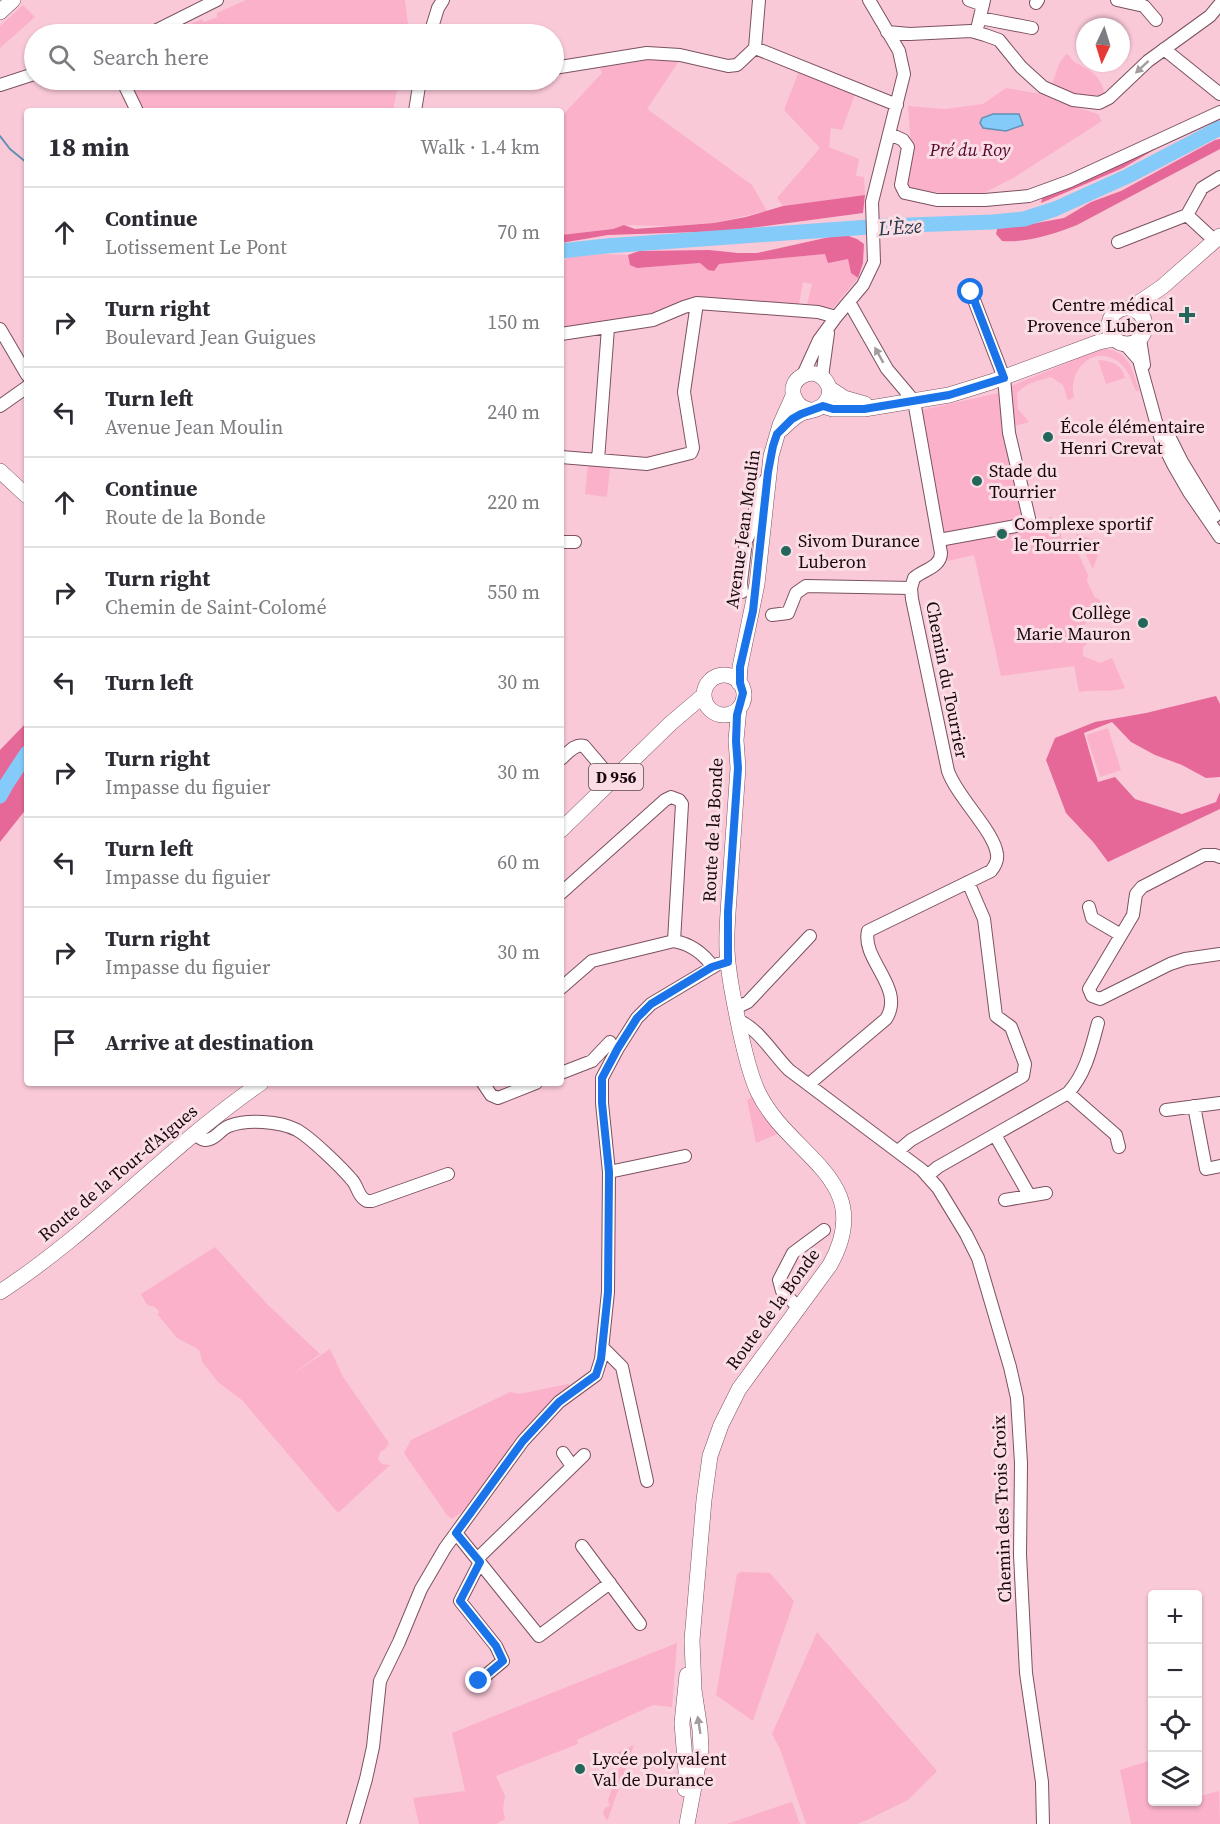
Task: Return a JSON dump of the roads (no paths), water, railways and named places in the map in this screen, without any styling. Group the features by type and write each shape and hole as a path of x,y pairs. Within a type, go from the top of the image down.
{"main road":[{"path":"0,12 13,0"},
{"path":"1131,308 1162,287 1218,238"},
{"path":"883,405 866,405 851,400 810,373 803,375 794,384 793,396 799,406 816,408 848,409 883,405 914,401 949,395 1004,378 1099,342 1131,344 1140,339 1145,331 1145,321 1152,301 1162,287"},
{"path":"1066,354 1094,336 1110,321 1115,312 1123,308 1131,308 1140,312 1145,321"},
{"path":"1110,321 1110,331 1120,342"},
{"path":"816,408 827,401 825,382"},
{"name":"Avenue Jean Moulin","path":"740,683 740,667 757,584 767,478 772,450 793,396"},
{"name":"Avenue Jean Moulin","path":"777,434 792,419 816,408"},
{"path":"0,471 24,493"},
{"name":"Avenue Jean Moulin","path":"719,676 748,630"},
{"path":"719,676 730,677 740,683 743,693 738,708 733,712 715,712 707,705 704,695 707,685 719,676"},
{"name":"D 956","path":"564,827 671,723 704,695"},
{"name":"Route de la Bonde","path":"680,1824 686,1781 682,1711 693,1640 706,1475 714,1443 739,1389 830,1265 843,1234 844,1220 840,1196 825,1170 785,1132 768,1109 754,1083 744,1049 728,962 728,912 738,768 736,741 738,708"},
{"name":"D 956","path":"671,723 687,715 715,712"},
{"name":"Route de la Bonde","path":"715,712 736,741"},
{"name":"Route de la Tour-d'Aigues","path":"0,1292 44,1262 194,1133 257,1086"},
{"name":"Route de la Bonde","path":"687,1824 701,1740 694,1690 693,1640"}],"street":[{"path":"189,0 201,9"},
{"path":"170,24 217,0"},
{"path":"433,24 443,0"},
{"path":"564,66 647,53 680,55 728,66 737,65 755,48 759,0"},
{"path":"803,375 814,349 833,321 863,285 874,262 871,213 874,191 904,74 899,51 869,0"},
{"path":"969,0 984,2 976,32"},
{"path":"1116,1 1145,3 1156,20"},
{"path":"887,32 976,32 999,40 1021,67 1043,87 1072,100 1101,102 1109,98 1148,61 1210,16 1220,4"},
{"path":"980,18 1032,28"},
{"path":"899,51 910,33"},
{"path":"755,48 897,105"},
{"path":"1164,49 1220,94"},
{"path":"0,85 24,78"},
{"path":"127,90 136,108"},
{"path":"415,108 418,90"},
{"path":"890,135 903,140 908,147 901,185 905,194 937,200 985,200 1029,196 1070,182 1220,112"},
{"path":"1118,242 1187,215 1202,188 1220,177"},
{"path":"1187,215 1218,238"},
{"path":"939,540 1027,524 1029,515 1009,433 1004,378 971,292"},
{"path":"849,302 887,369 914,401"},
{"path":"564,334 653,320 697,303 818,312 833,321"},
{"path":"564,457 646,464 691,453 693,448 684,392 697,303"},
{"path":"825,382 824,350 833,321"},
{"path":"598,460 608,328"},
{"path":"0,329 24,370"},
{"path":"1140,339 1148,382 1160,414 1182,462 1214,504 1220,522"},
{"path":"1120,342 1139,360 1161,440 1189,492 1220,537"},
{"path":"0,406 24,389"},
{"name":"Chemin du Tourrier","path":"914,401 941,559 914,578 911,588 948,771 952,782 992,839 997,853 991,872 968,882"},
{"path":"742,592 746,541 754,524 757,490 767,478"},
{"path":"564,542 575,542"},
{"path":"772,615 788,613 796,592 806,586 911,588"},
{"path":"564,756 576,745 584,746 613,780"},
{"path":"564,890 664,800 671,798 679,800 682,804 674,941"},
{"path":"1220,857 1204,855 1142,887 1136,894 1133,915 1089,989 1092,996 1100,999 1170,964 1185,959 1220,954"},
{"path":"809,1084 886,1019 891,1012 891,995 868,942 868,930 968,882 984,920 996,1016 1011,1027 1025,1070 1023,1076 911,1140 897,1151"},
{"path":"1089,907 1092,918 1121,936"},
{"path":"737,1014 810,936"},
{"path":"564,985 592,961 674,941 686,943 695,948 712,967"},
{"path":"352,1824 373,1747 380,1681 421,1589 456,1533 523,1441 559,1402 596,1375 602,1347 608,1292 609,1172 602,1103 602,1078 631,1028 651,1004 712,967 728,962"},
{"name":"Chemin des Trois Croix","path":"737,1014 750,1025 776,1058 927,1176 938,1188 978,1258 1017,1398 1021,1462 1020,1555 1026,1673 1042,1782 1043,1824"},
{"path":"927,1176 938,1167 1068,1093 1085,1067 1098,1023"},
{"path":"564,1072 592,1061 610,1042"},
{"path":"744,1049 764,1042"},
{"path":"485,1086 491,1095 498,1098 528,1086"},
{"path":"1068,1093 1116,1135 1119,1147"},
{"path":"1166,1110 1220,1103"},
{"path":"1194,1106 1206,1169 1220,1166"},
{"path":"194,1133 203,1140 207,1140 212,1139 222,1129 231,1125 249,1123 277,1124 297,1130 353,1181 363,1199 367,1201 448,1174"},
{"path":"995,1135 1029,1195"},
{"path":"609,1172 685,1156"},
{"path":"1005,1200 1046,1193"},
{"path":"799,1308 782,1292 778,1280 793,1253 824,1230"},
{"path":"602,1347 622,1367 647,1481"},
{"path":"563,1453 572,1466"},
{"path":"479,1681 503,1661 496,1646 460,1601 478,1561 584,1455"},
{"path":"456,1533 539,1636 610,1583"},
{"path":"582,1546 640,1624"}],"water":[{"path":"993,114 1019,114 1023,125 1006,131 983,128 980,123 982,118"}],"waterway":[{"name":"L'Èze","path":"564,251 883,226 1024,219 1055,209 1128,176 1220,128"},
{"path":"0,136 10,149 24,161"},
{"name":"L'Èze","path":"0,796 24,758"}],"place":[{"name":"Centre médical Provence Luberon","path":"1187,315"},
{"name":"École élémentaire Henri Crevat","path":"1048,437"},
{"name":"Stade du Tourrier","path":"977,481"},
{"name":"Complexe sportif le Tourrier","path":"1002,534"},
{"name":"Sivom Durance Luberon","path":"786,551"},
{"name":"Collège Marie Mauron","path":"1143,623"},
{"name":"Lycée polyvalent Val de Durance","path":"580,1769"}],"park label":[{"name":"Pré du Roy","path":"970,150"}]}
